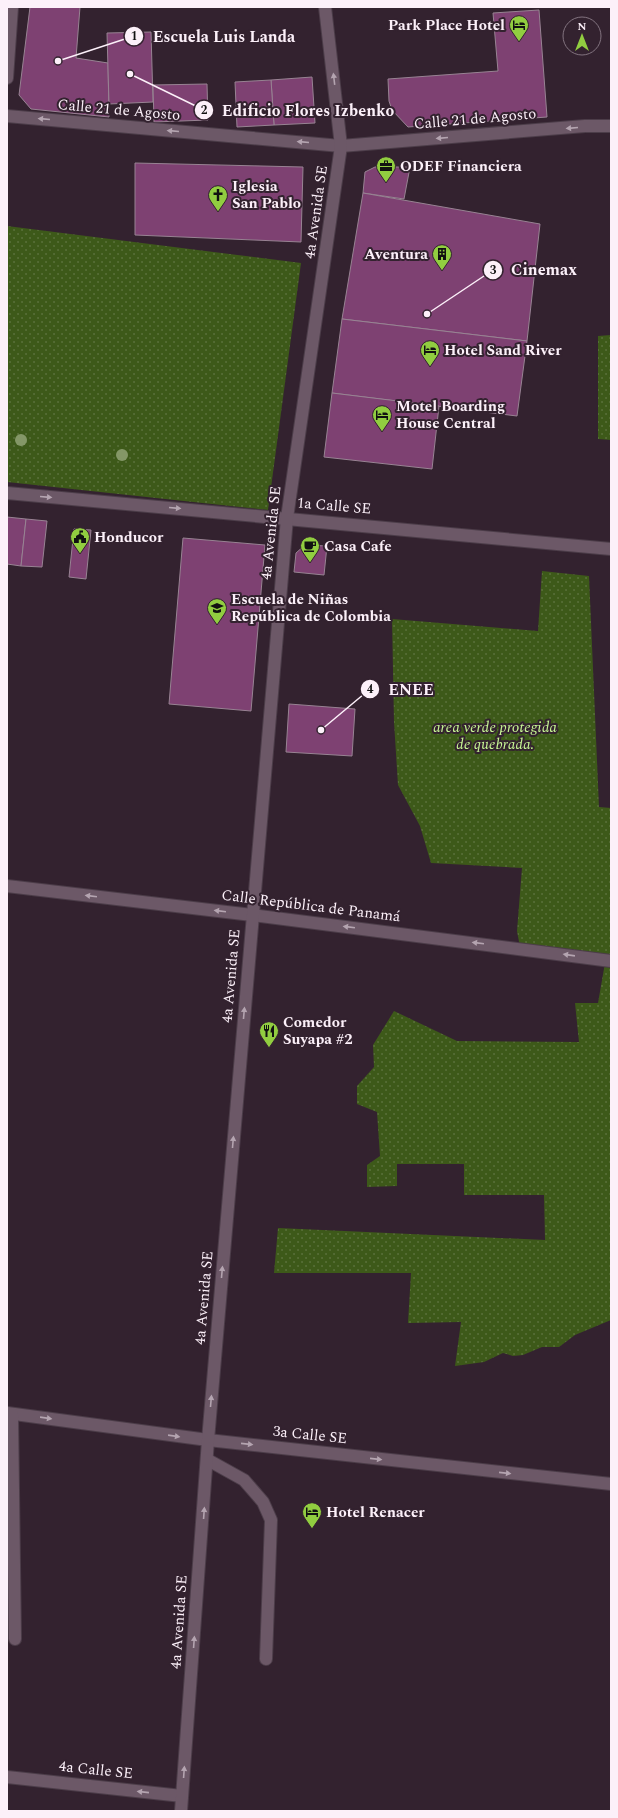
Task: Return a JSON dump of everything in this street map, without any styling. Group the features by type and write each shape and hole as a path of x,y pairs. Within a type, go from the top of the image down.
{"street":[{"path":"7,78 12,7"},
{"name":"4a Avenida SE","path":"181,1811 208,1460 208,1440 287,518 341,146 325,7"},
{"name":"Calle 21 de Agosto","path":"7,116 341,146 585,126 611,126"},
{"name":"1a Calle SE","path":"7,493 611,548"},
{"name":"Calle República de Panamá","path":"7,886 252,915 609,961"},
{"path":"9,1413 15,1639"},
{"name":"3a Calle SE","path":"9,1413 208,1440 611,1484"},
{"path":"208,1460 244,1480 263,1502 271,1520 266,1659"},
{"name":"4a Calle SE","path":"7,1777 182,1796"}],"green space":[{"path":"7,226 301,263 268,510 7,482"},
{"path":"611,335 611,440 598,439 598,336"},
{"name":"area verde protegida de quebrada.","path":"542,571 589,576 599,807 611,808 611,1320 575,1335 559,1347 542,1347 523,1355 513,1356 503,1353 484,1362 455,1366 461,1322 408,1323 411,1273 274,1273 278,1228 545,1240 544,1195 464,1195 464,1164 397,1164 397,1186 367,1187 367,1165 380,1156 377,1112 357,1104 357,1086 374,1067 373,1045 394,1011 457,1041 579,1042 575,1003 598,1003 605,963 520,947 517,931 522,868 431,863 420,826 398,785 394,722 392,619 538,631"}],"building":[{"path":"30,7 80,7 76,58 108,63 109,117 31,109 19,95"},
{"name":"Park Place Hotel","path":"539,10 547,117 408,127 392,110 389,101 388,79 498,71 493,13"},
{"path":"151,32 153,102 109,104 107,33"},
{"path":"312,77 315,123 274,125 271,80"},
{"path":"271,80 274,125 237,127 235,82"},
{"path":"207,84 208,120 154,122 153,85"},
{"name":"Iglesia San Pablo","path":"135,163 303,167 301,242 135,235"},
{"name":"ODEF Financiera","path":"375,167 410,167 404,199 363,193 365,172"},
{"name":"Aventura","path":"363,193 540,224 527,341 342,319"},
{"name":"Hotel Sand River","path":"342,319 527,341 517,416 332,393"},
{"name":"Motel Boarding House Central","path":"332,393 439,406 432,469 324,457"},
{"path":"7,517 26,519 21,566 7,564"},
{"path":"26,519 47,521 42,567 21,566"},
{"name":"Honducor","path":"74,529 91,530 86,579 69,577"},
{"name":"Escuela de Niñas República de Colombia","path":"183,538 265,545 251,711 169,704"},
{"name":"Casa Cafe","path":"305,545 327,546 324,575 294,572 296,553"},
{"path":"289,704 355,709 352,756 286,752"}],"place":[{"name":"Park Place Hotel","path":"519,42"},
{"name":"Escuela Luis Landa","path":"58,61"},
{"name":"Edificio Flores Izbenko","path":"130,74"},
{"name":"ODEF Financiera","path":"386,183"},
{"name":"Iglesia San Pablo","path":"218,212"},
{"name":"Aventura","path":"442,271"},
{"name":"Cinemax","path":"427,314"},
{"name":"Hotel Sand River","path":"430,367"},
{"name":"Motel Boarding House Central","path":"382,432"},
{"name":"Honducor","path":"80,554"},
{"name":"Casa Cafe","path":"310,563"},
{"name":"Escuela de Niñas República de Colombia","path":"217,625"},
{"name":"ENEE","path":"321,730"},
{"name":"Comedor Suyapa #2","path":"269,1048"},
{"name":"Hotel Renacer","path":"312,1529"}]}
